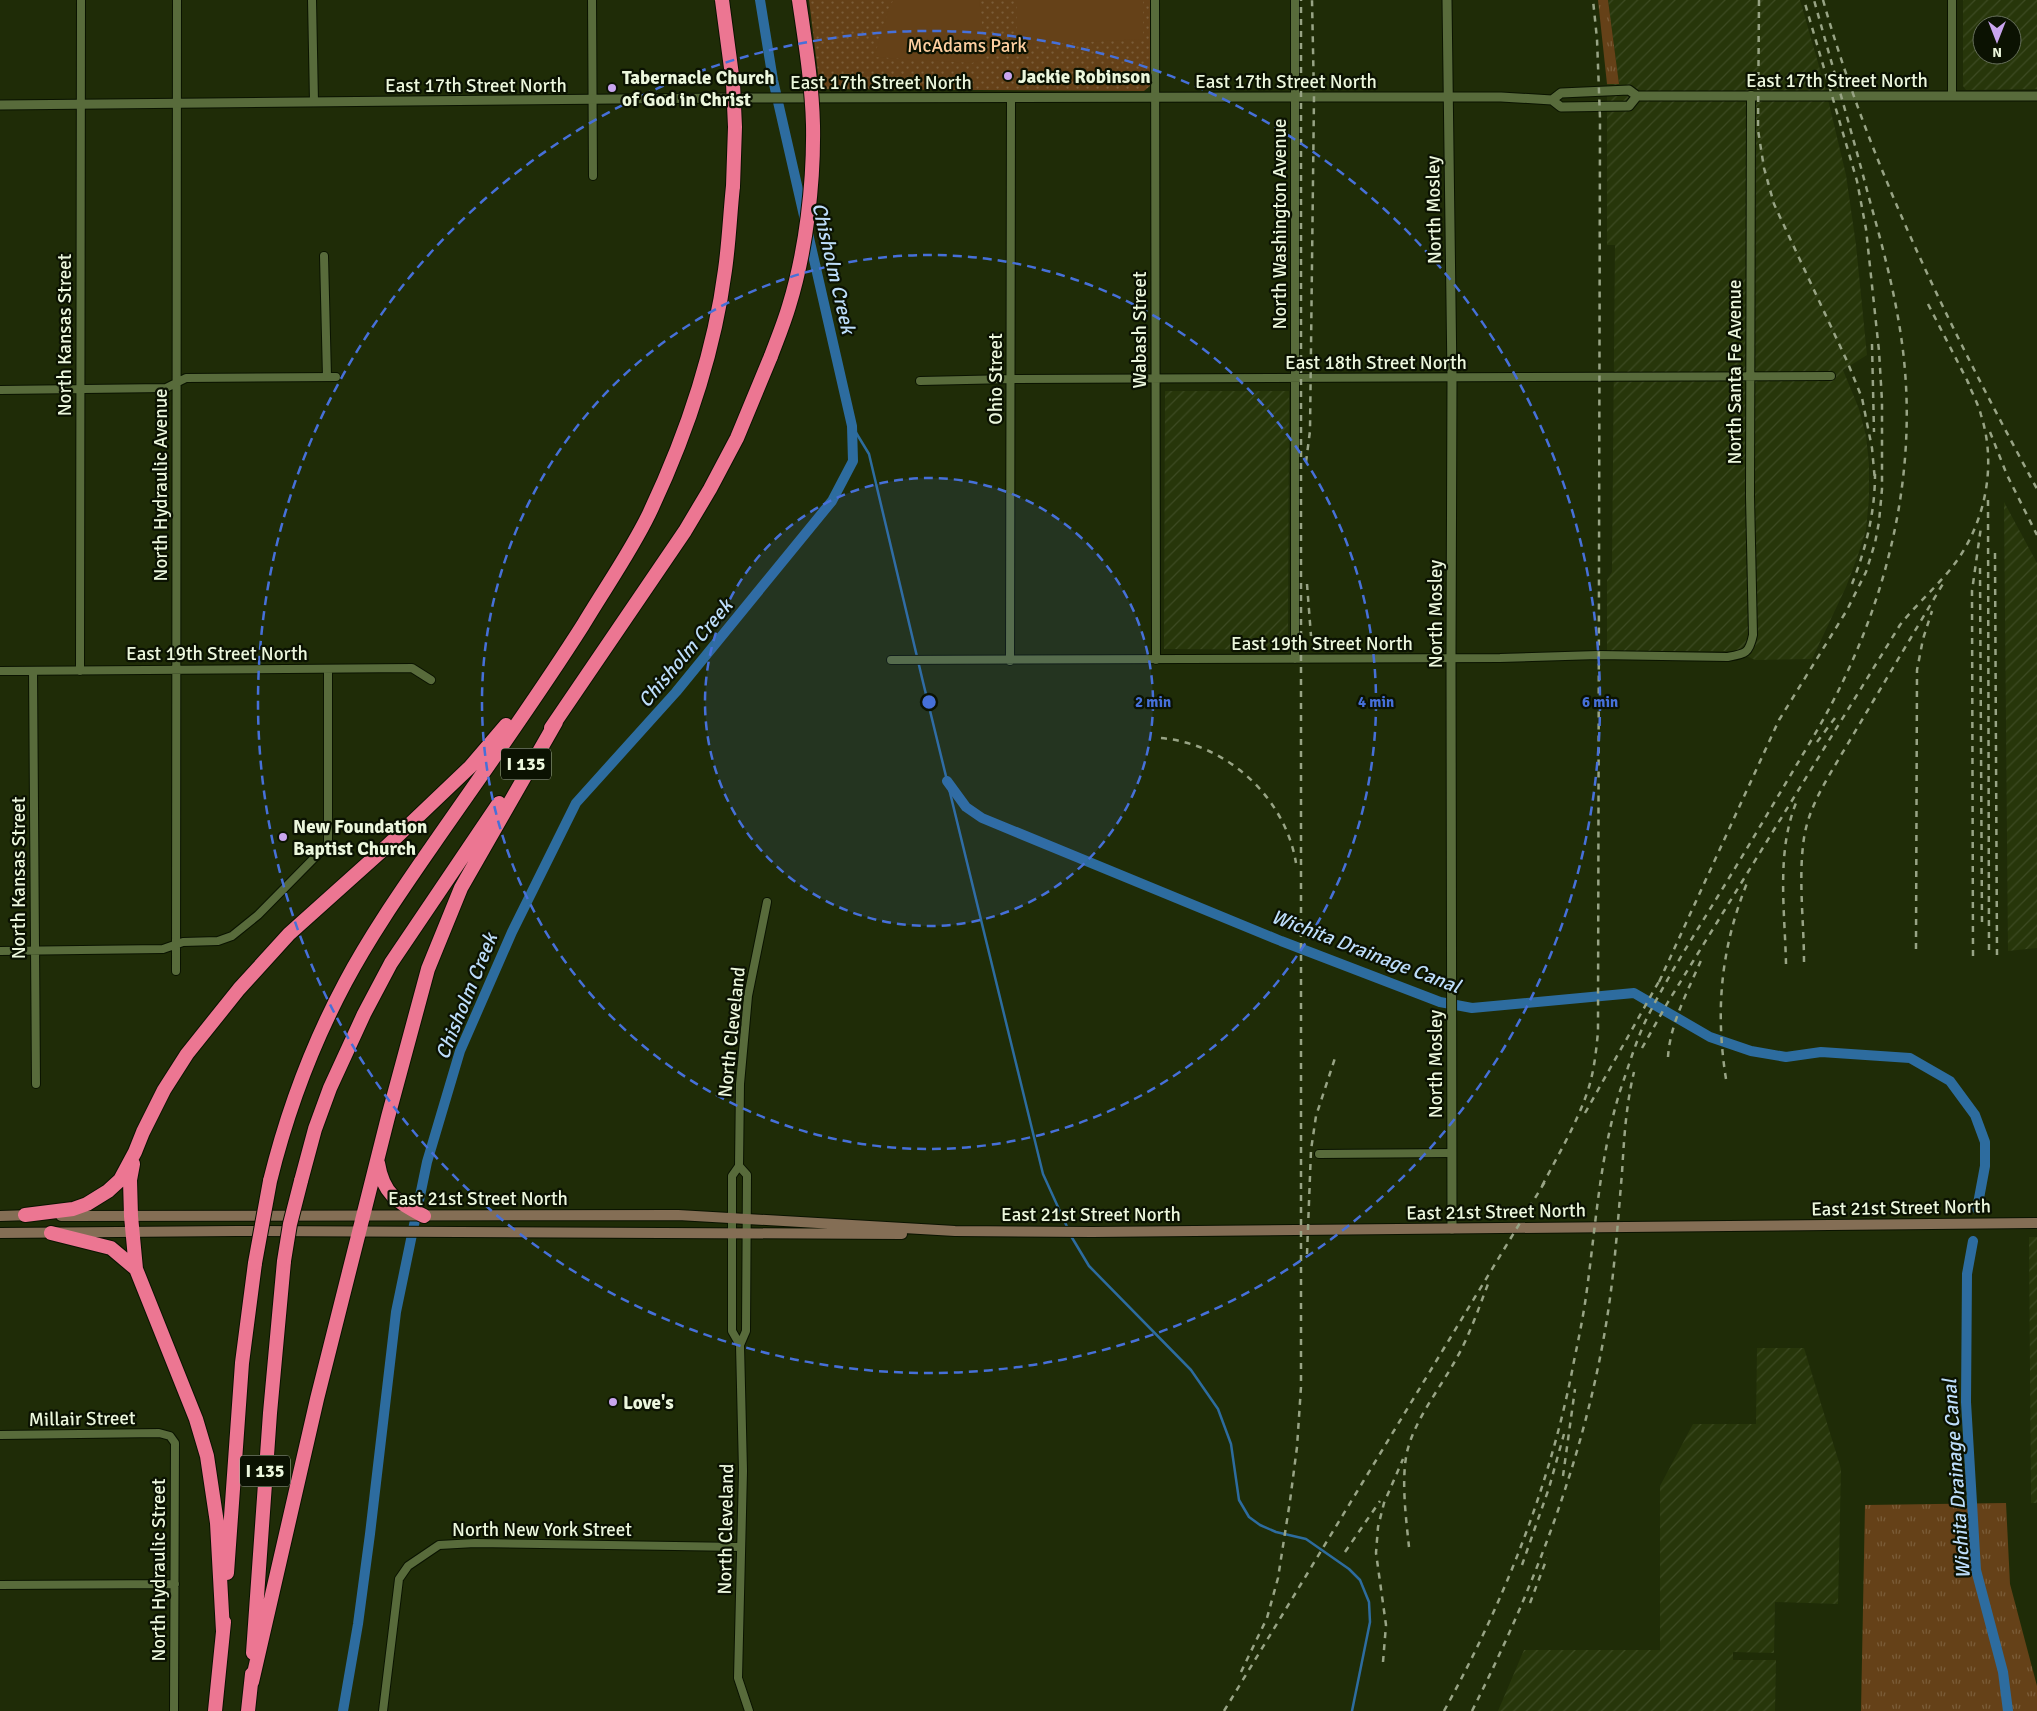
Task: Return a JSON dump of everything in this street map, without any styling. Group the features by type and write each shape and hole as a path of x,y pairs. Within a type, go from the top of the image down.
{"highway":[{"name":"I 135","path":"215,1711 223,1631 242,1363 255,1263 270,1181 282,1132 305,1069 345,982 415,871 556,668 623,561 648,516 680,441 696,393 718,309 725,270 733,186 735,127 733,83 722,0"},
{"name":"I 135","path":"248,1711 252,1682 262,1510 284,1261 290,1224 315,1129 330,1088 364,1014 392,963 685,531 737,438 789,306 800,259 810,174 812,125 806,46 799,0"},
{"path":"25,1215 73,1209 87,1204 108,1191 120,1180 164,1090 187,1054 239,989 289,934 386,847 470,767 556,668"},
{"path":"252,1682 317,1399 377,1160 428,969 461,888 556,722"},
{"path":"135,1152 130,1180 132,1232 136,1269 193,1410 207,1456 217,1523 223,1631"},
{"path":"377,1160 383,1183 393,1198 424,1216"},
{"path":"51,1233 111,1248 136,1269"}],"main road":[{"name":"East 21st Street North","path":"0,1216 678,1215 955,1231"},
{"name":"East 21st Street North","path":"0,1233 575,1231 877,1235 955,1231 1092,1232 2037,1224"}],"street":[{"name":"North Kansas Street","path":"80,671 81,0"},
{"name":"North Hydraulic Avenue","path":"176,971 177,0"},
{"path":"312,0 314,102"},
{"path":"592,0 593,176"},
{"name":"Wabash Street","path":"1155,0 1156,660"},
{"name":"North Washington Avenue","path":"1295,0 1295,659"},
{"name":"North Mosley","path":"1447,0 1452,378 1452,1229"},
{"path":"1952,0 1952,96"},
{"name":"East 17th Street North","path":"1552,100 1562,92 1629,90 1637,96 2037,96"},
{"name":"East 17th Street North","path":"0,105 751,98 1501,97 1552,100 1561,107 1620,107 1629,106 1637,96"},
{"name":"North Santa Fe Avenue","path":"1750,647 1753,635 1750,497 1751,96"},
{"name":"Ohio Street","path":"1010,661 1011,98"},
{"path":"0,390 166,388 186,378 331,377 324,256"},
{"name":"East 18th Street North","path":"920,381 1831,376"},
{"name":"East 19th Street North","path":"891,660 1451,658 1598,655 1727,657 1743,655 1750,647"},
{"name":"East 19th Street North","path":"0,671 412,668 431,680"},
{"path":"0,951 163,949 183,942 218,941 232,936 258,915 328,844 328,669"},
{"name":"North Kansas Street","path":"33,671 36,1084"},
{"name":"North Cleveland","path":"749,1711 738,1678 743,1471 740,1345 746,1332 747,1234 747,1175 740,1166 740,1084 748,996 767,902"},
{"path":"1319,1154 1452,1153"},
{"name":"North Cleveland","path":"740,1166 732,1176 732,1330 740,1345"},
{"name":"Millair Street","path":"0,1435 165,1434"},
{"name":"North Hydraulic Street","path":"165,1434 170,1436 175,1443 174,1711"},
{"name":"North New York Street","path":"383,1711 399,1579 408,1566 439,1545 475,1543 741,1547"},
{"path":"0,1585 175,1584"}],"shaded area":[{"path":"1608,0 1800,0 1825,87 1846,175 1856,245 1867,355 1843,370 1859,409 1866,436 1869,464 1869,498 1866,530 1846,587 1812,659 1755,660 1737,651 1607,651 1607,580 1612,572 1615,245 1607,245 1607,84 1619,84"},
{"path":"1963,0 2037,0 2037,89 1966,90 1963,86"},
{"path":"1165,391 1289,391 1288,650 1164,649"},
{"path":"2004,502 2037,563 2037,948 2008,951"},
{"path":"2029,1237 2037,1237 2037,1503 2031,1503"},
{"path":"1757,1348 1804,1348 1841,1469 1838,1604 1775,1602 1774,1653 1733,1652 1733,1660 1776,1660 1775,1711 1498,1711 1524,1650 1660,1650 1660,1486 1693,1424 1756,1424"}],"green space":[{"name":"McAdams Park","path":"809,0 1150,0 1150,86 1144,91 820,89"},
{"path":"894,0 979,0 982,39 978,61 972,63 874,57 890,5"},
{"path":"1017,0 1143,0 1143,39 1030,45 1020,43 1017,39"},
{"path":"1598,0 1608,0 1619,84 1607,84"},
{"path":"2006,1503 2010,1584 2037,1686 2037,1711 1861,1711 1865,1505"}],"waterway":[{"name":"Chisholm Creek","path":"343,1711 358,1624 370,1534 396,1312 427,1162 460,1051 512,932 576,803 676,692 832,501 853,461 852,426 773,80 760,0"},
{"path":"852,426 869,454 1043,1174 1068,1229"},
{"name":"Wichita Drainage Canal","path":"947,781 966,807 982,818 1281,941 1440,1002 1472,1008 1634,993 1710,1037 1751,1051 1786,1057 1821,1052 1910,1058 1950,1081 1975,1115 1985,1142 1985,1166 1977,1209"},
{"path":"1071,1236 1089,1266 1191,1370 1218,1409 1231,1444 1239,1500 1249,1517 1260,1525 1276,1532 1306,1539 1349,1569 1360,1580 1369,1602 1370,1622 1352,1711"},
{"name":"Wichita Drainage Canal","path":"1973,1241 1967,1274 1966,1402 1976,1570 2003,1672 2008,1711"}],"railway":[{"path":"1241,1672 1267,1618 1278,1578 1297,1447 1301,1387 1301,0"},
{"path":"1306,462 1310,431 1314,97 1312,0"},
{"path":"1542,1186 1583,1105 1593,1070 1598,1032 1600,118 1597,39 1593,0"},
{"path":"1759,0 1758,130 1764,168 1774,204 1847,361 1862,398 1872,448 1875,481"},
{"path":"1659,982 1779,720 1847,610 1866,572 1879,522 1882,489 1882,401 1879,351 1866,229 1857,181 1804,0"},
{"path":"1444,1711 1466,1670 1505,1585 1539,1497 1552,1452 1564,1407 1583,1316 1599,1190 1613,1115 1638,1039 1653,1006 1671,974 1812,739 1837,693 1859,645 1877,595 1891,545 1901,494 1906,441 1906,389 1901,336 1895,300 1882,247 1814,0"},
{"path":"1823,0 1865,127 1916,250 1975,371 2037,489"},
{"path":"1928,304 1969,384"},
{"path":"1872,344 1874,432"},
{"path":"1642,1048 1668,1002 1900,625 1949,571 1971,536 1979,517 1984,497 1988,477 1988,456 1986,435 1981,415 1967,380"},
{"path":"1990,432 2007,475 2037,535"},
{"path":"1852,584 1869,530 1875,474"},
{"path":"1988,500 1989,956"},
{"path":"1973,956 1972,591 1981,527"},
{"path":"1995,553 1997,956"},
{"path":"1980,568 1982,926"},
{"path":"1804,962 1801,869 1804,838 1812,810 1829,775 1944,582"},
{"path":"1307,584 1311,636"},
{"path":"1916,949 1917,670 1923,639 1932,611"},
{"path":"1817,742 1838,714"},
{"path":"1161,738 1185,742 1208,751 1230,763 1249,778 1266,796 1280,816 1290,839 1296,863"},
{"path":"1786,964 1783,903 1784,862 1790,822 1796,803"},
{"path":"1726,1079 1721,1028 1723,979 1731,931 1747,883"},
{"path":"1668,1057 1676,1019 1702,958"},
{"path":"1585,1113 1662,976"},
{"path":"1307,1254 1311,1150 1316,1116 1336,1055"},
{"path":"1472,1711 1517,1615 1537,1566 1556,1517 1587,1415 1599,1364 1608,1312 1626,1122 1634,1072"},
{"path":"1224,1711 1546,1180"},
{"path":"1409,1547 1404,1487 1407,1452 1421,1416 1449,1372 1465,1342 1488,1284"},
{"path":"1563,1476 1575,1389"},
{"path":"1522,1565 1549,1488 1564,1434"},
{"path":"1383,1662 1386,1625 1376,1553 1378,1527 1384,1503 1403,1459"},
{"path":"1345,1552 1380,1501"},
{"path":"1530,1603 1547,1558"}],"place":[{"name":"Jackie Robinson","path":"1008,76"},
{"name":"Tabernacle Church of God in Christ","path":"612,88"},
{"name":"New Foundation Baptist Church","path":"283,837"},
{"name":"Love's","path":"613,1402"}]}
